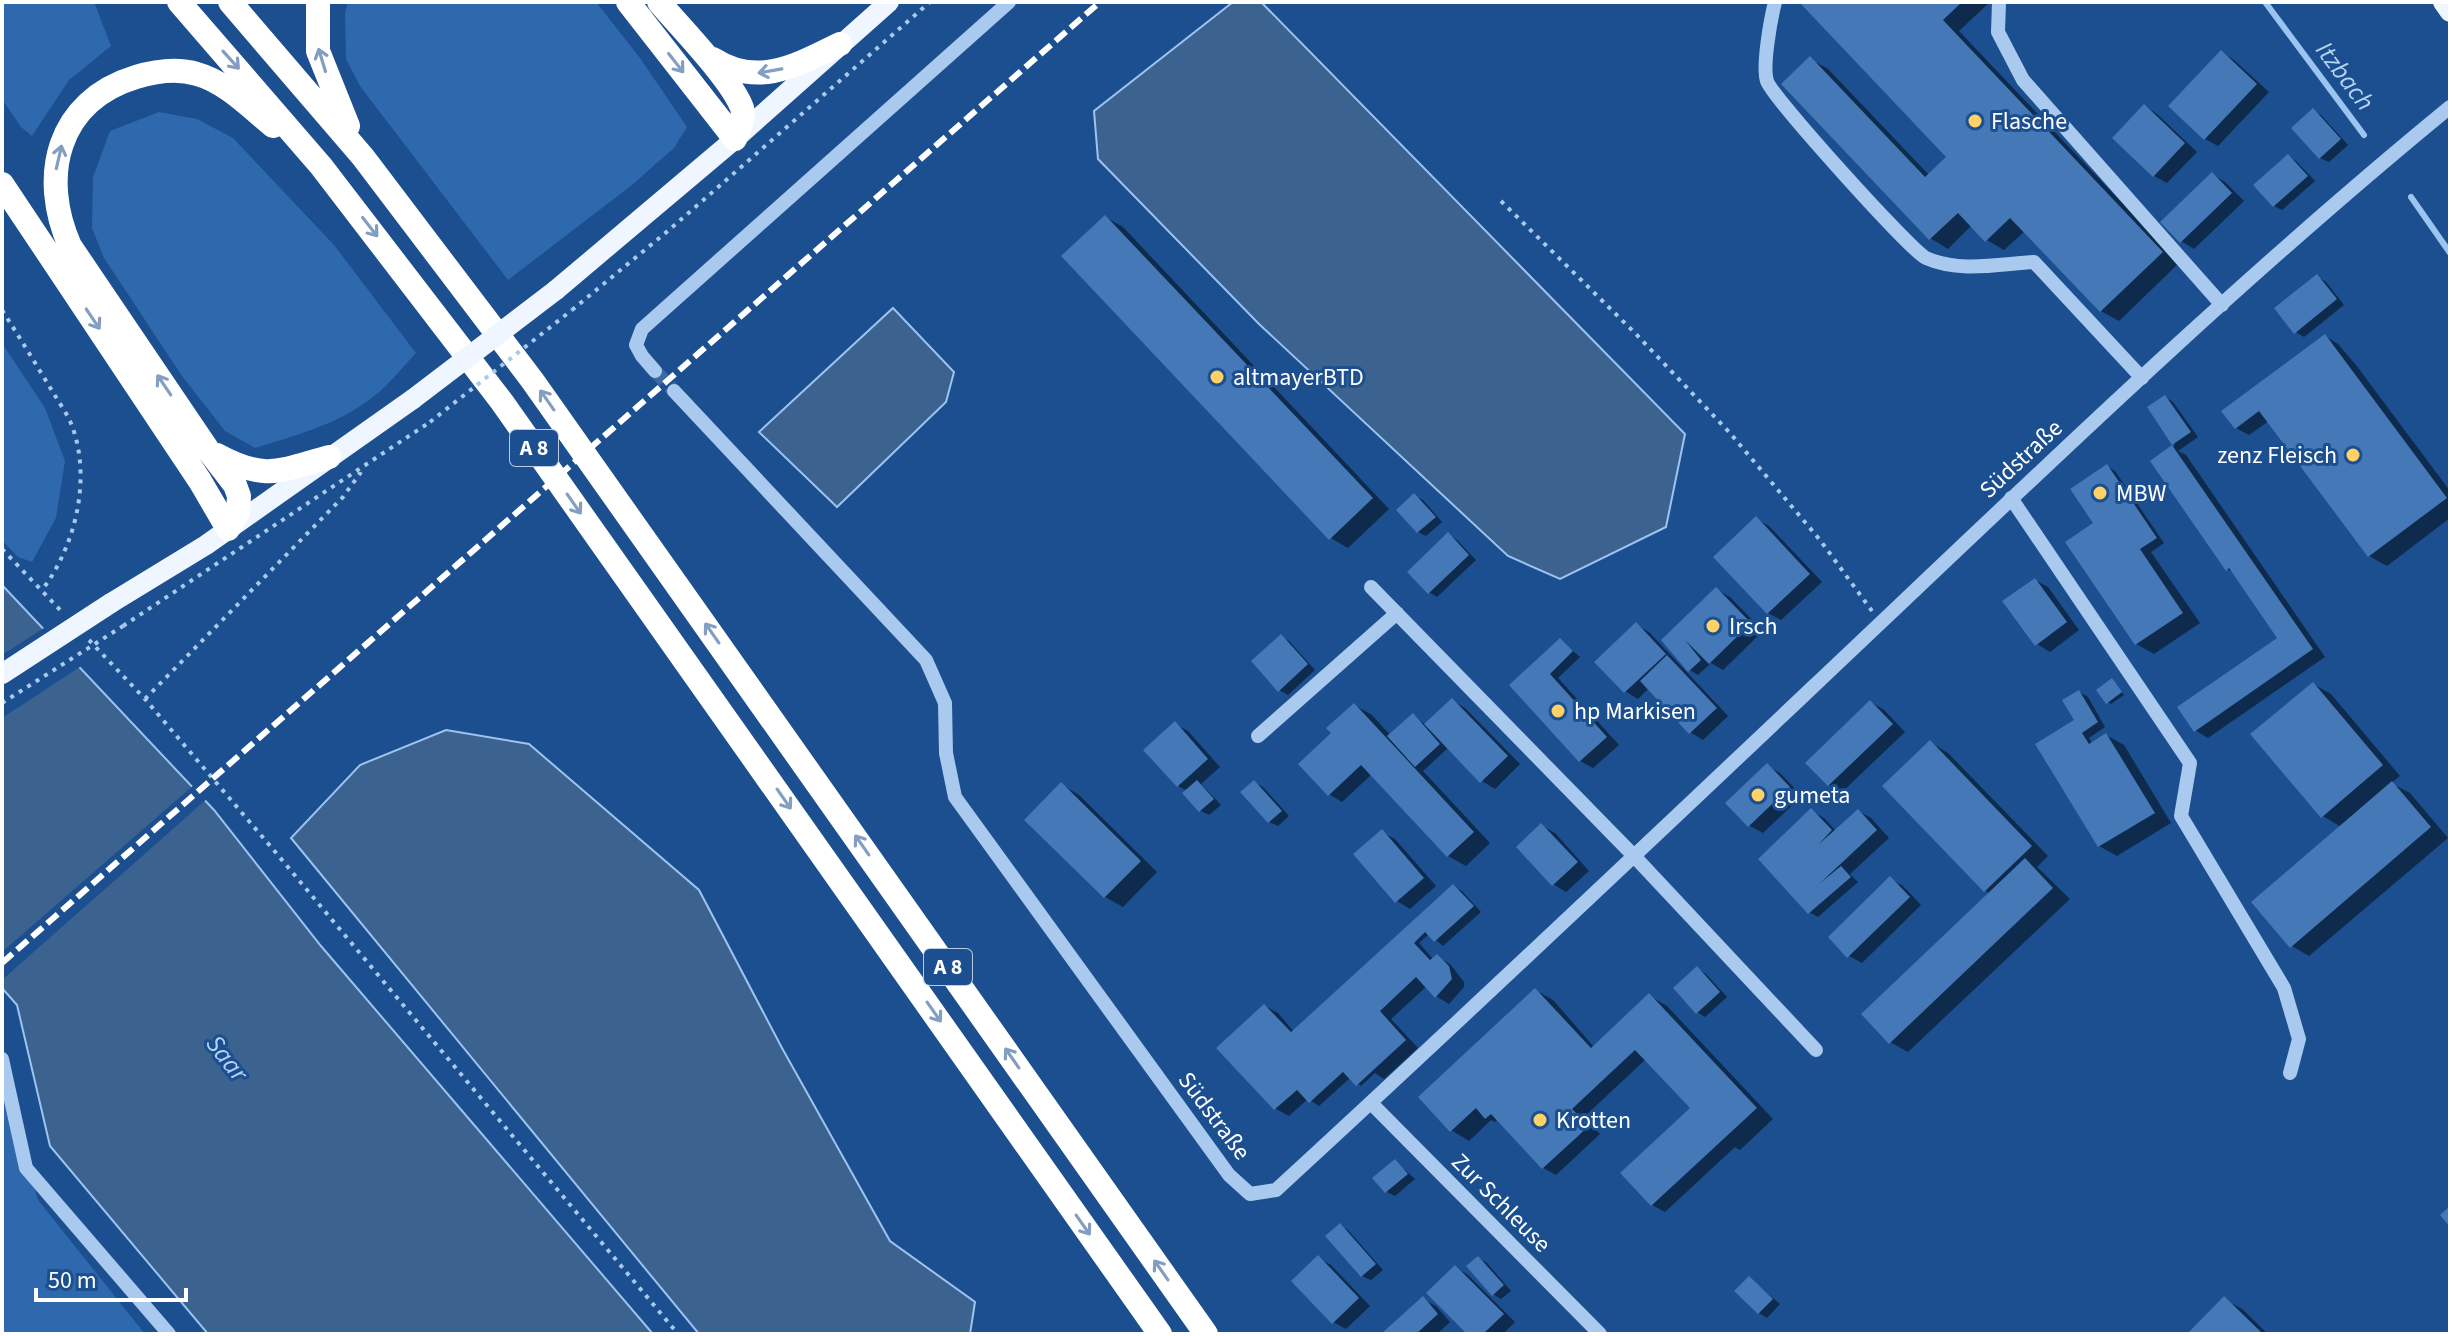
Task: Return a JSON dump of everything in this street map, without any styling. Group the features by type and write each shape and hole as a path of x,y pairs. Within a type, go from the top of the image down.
{"highway":[{"name":"A 8","path":"179,2 321,166 502,402 1160,1334"},
{"name":"A 8","path":"230,2 363,157 532,380 1206,1334"},
{"path":"318,2 318,51 363,157"},
{"path":"628,2 735,139 743,111 730,87 659,2"},
{"path":"701,52 731,71 761,73 802,62 840,44"},
{"path":"2,184 200,481 228,529 238,512 239,496 235,485 70,246 57,214 57,159 67,131 85,106 118,83 151,72 182,71 197,74 233,93 321,166"},
{"path":"208,450 236,465 263,473 278,472 329,457"}],"main road":[{"path":"2,674 228,529 413,399 556,290 735,139 889,2"},
{"path":"2443,2 2450,12"}],"street":[{"path":"655,371 636,345 642,329 1009,2"},
{"path":"1775,2 1769,28 1767,81 1791,116 1923,257 1955,267 2034,262 2142,378"},
{"path":"1999,2 1998,32 2023,80 2222,305"},
{"name":"Südstraße","path":"674,391 926,660 945,703 946,753 955,797 1229,1175 1250,1194 1276,1190 2011,498 2302,233 2450,107"},
{"path":"2011,498 2190,763 2181,816 2284,988 2299,1039 2290,1073"},
{"path":"1371,587 1634,856 1816,1050"},
{"path":"1258,736 1397,613"},
{"path":"2,1059 26,1168 169,1334"},
{"name":"Zur Schleuse","path":"1371,1103 1600,1334"}],"path":[{"path":"2,703 430,422 669,230 930,2"},
{"path":"1501,201 1636,334 1730,433 1820,540 1881,622"},
{"path":"2,310 72,426 80,459 81,496 53,575 42,590"},
{"path":"145,699 343,497 364,468"},
{"path":"2,549 73,623"},
{"path":"83,634 145,699 678,1334"}],"shaded area":[{"path":"2,2 94,2 111,46 69,80 32,136 21,127 2,99"},
{"path":"348,2 596,2 640,58 687,127 674,148 632,185 508,280 360,86 346,59 345,13"},
{"path":"159,112 197,119 233,138 334,245 416,353 373,397 326,424 255,448 225,431 182,376 104,258 92,228 93,177 110,131"},
{"path":"2,343 45,408 65,461 56,518 32,562 18,557 2,540"},
{"path":"2,1081 38,1200 145,1334 2,1334"}],"water":[{"path":"1233,2 1261,2 1685,434 1666,527 1560,579 1508,556 1259,324 1098,159 1094,111"},
{"path":"893,308 954,372 946,402 837,507 759,432"},
{"name":"Saar","path":"2,585 214,810 321,946 653,1334 208,1334 50,1146 17,1005 2,988"},
{"path":"446,730 529,744 699,890 782,1048 890,1241 975,1302 970,1334 699,1334 291,838 360,765"}],"pier":[{"path":"47,626 83,665 2,718 2,655"},
{"path":"195,784 208,798 2,980 2,952"}],"building":[{"name":"Flasche","path":"1799,2 1962,2 1943,20 2163,252 2100,312 2010,218 1985,242 1958,213 1929,240 1781,84 1810,56 1925,177 1946,157"},
{"path":"2221,50 2257,84 2204,140 2168,106"},
{"path":"2144,104 2185,143 2153,177 2112,138"},
{"path":"2313,108 2341,139 2319,159 2291,128"},
{"path":"2288,154 2308,176 2273,207 2253,185"},
{"path":"2212,172 2232,193 2180,243 2160,222"},
{"name":"altmayerBTD","path":"1105,215 1373,498 1329,540 1061,256"},
{"path":"2317,274 2337,299 2294,334 2274,308"},
{"name":"zenz Fleisch","path":"2325,334 2447,498 2368,557 2259,411 2235,429 2221,411"},
{"path":"2165,395 2191,432 2172,445 2147,407"},
{"path":"2172,445 2313,649 2194,732 2177,707 2277,638 2150,461"},
{"path":"2107,464 2157,538 2140,549 2183,613 2135,645 2065,542 2093,523 2070,489"},
{"path":"1414,493 1436,517 1417,533 1396,510"},
{"path":"1756,516 1810,574 1767,614 1713,557"},
{"path":"1448,532 1469,555 1428,594 1407,572"},
{"path":"2035,578 2067,622 2035,646 2002,601"},
{"name":"Irsch","path":"1716,587 1751,623 1709,664 1685,640 1701,660 1688,672 1661,640"},
{"path":"1636,622 1666,654 1624,693 1594,662"},
{"path":"1281,634 1308,664 1278,692 1251,661"},
{"name":"hp Markisen","path":"1560,638 1573,651 1550,674 1607,737 1579,762 1509,685"},
{"path":"1667,655 1717,708 1689,734 1640,681"},
{"path":"2112,678 2122,692 2106,704 2096,690"},
{"path":"2313,682 2383,765 2321,818 2250,734"},
{"path":"2079,690 2098,722 2082,733 2089,744 2106,733 2155,813 2098,847 2035,744 2074,720 2062,700"},
{"path":"1452,698 1508,756 1480,783 1424,724"},
{"path":"1870,700 1893,724 1828,786 1805,763"},
{"path":"1354,703 1474,832 1447,857 1361,765 1328,796 1298,764 1331,733 1326,728"},
{"path":"1413,713 1440,744 1415,767 1387,736"},
{"path":"1175,721 1208,759 1177,787 1143,750"},
{"path":"1930,740 2032,846 1984,892 1882,786"},
{"name":"gumeta","path":"1767,763 1790,787 1748,827 1725,803"},
{"path":"1197,780 1214,799 1199,812 1182,793"},
{"path":"1254,780 1282,811 1268,823 1240,792"},
{"path":"2392,781 2431,827 2290,948 2251,902"},
{"path":"1061,782 1141,861 1104,898 1024,820"},
{"path":"1811,808 1832,830 1818,845 1858,809 1877,830 1819,884 1841,866 1851,877 1808,914 1758,859"},
{"path":"1541,823 1578,862 1552,886 1516,847"},
{"path":"1382,829 1424,878 1395,903 1353,854"},
{"path":"2025,858 2053,888 1889,1044 1861,1014"},
{"path":"1890,876 1910,897 1847,958 1828,937"},
{"path":"1453,884 1474,906 1434,942 1425,932 1414,943 1430,960 1437,954 1449,966 1452,979 1435,998 1416,977 1380,1011 1406,1040 1356,1086 1343,1072 1309,1103 1297,1090 1274,1110 1216,1048 1264,1004 1291,1032"},
{"path":"1697,966 1720,992 1696,1014 1673,988"},
{"path":"1535,988 1591,1048 1649,993 1757,1108 1651,1206 1620,1173 1690,1108 1635,1050 1572,1109 1589,1126 1542,1169 1491,1114 1485,1119 1476,1108 1450,1132 1418,1097"},
{"path":"1395,1159 1408,1174 1385,1193 1372,1178"},
{"path":"2450,1206 2450,1227 2440,1215"},
{"path":"1340,1223 1376,1264 1361,1277 1325,1236"},
{"path":"1318,1255 1359,1298 1332,1324 1291,1281"},
{"path":"1478,1256 1504,1285 1492,1296 1466,1266"},
{"path":"1455,1265 1504,1314 1483,1334 1467,1334 1426,1293"},
{"path":"1749,1276 1773,1299 1758,1314 1734,1291"},
{"path":"1423,1296 1438,1314 1416,1334 1381,1334"},
{"path":"2224,1296 2261,1332 2187,1334"}],"waterway":[{"name":"Itzbach","path":"2265,2 2364,135"},
{"name":"Itzbach","path":"2411,197 2450,253"}],"tunnel":[{"path":"655,371 674,391"}],"railway":[{"path":"2,963 1100,2"}],"place":[{"name":"Flasche","path":"1975,121"},
{"name":"altmayerBTD","path":"1217,377"},
{"name":"zenz Fleisch","path":"2353,455"},
{"name":"MBW","path":"2100,493"},
{"name":"Irsch","path":"1713,626"},
{"name":"hp Markisen","path":"1558,711"},
{"name":"gumeta","path":"1758,795"},
{"name":"Krotten","path":"1540,1120"}]}
